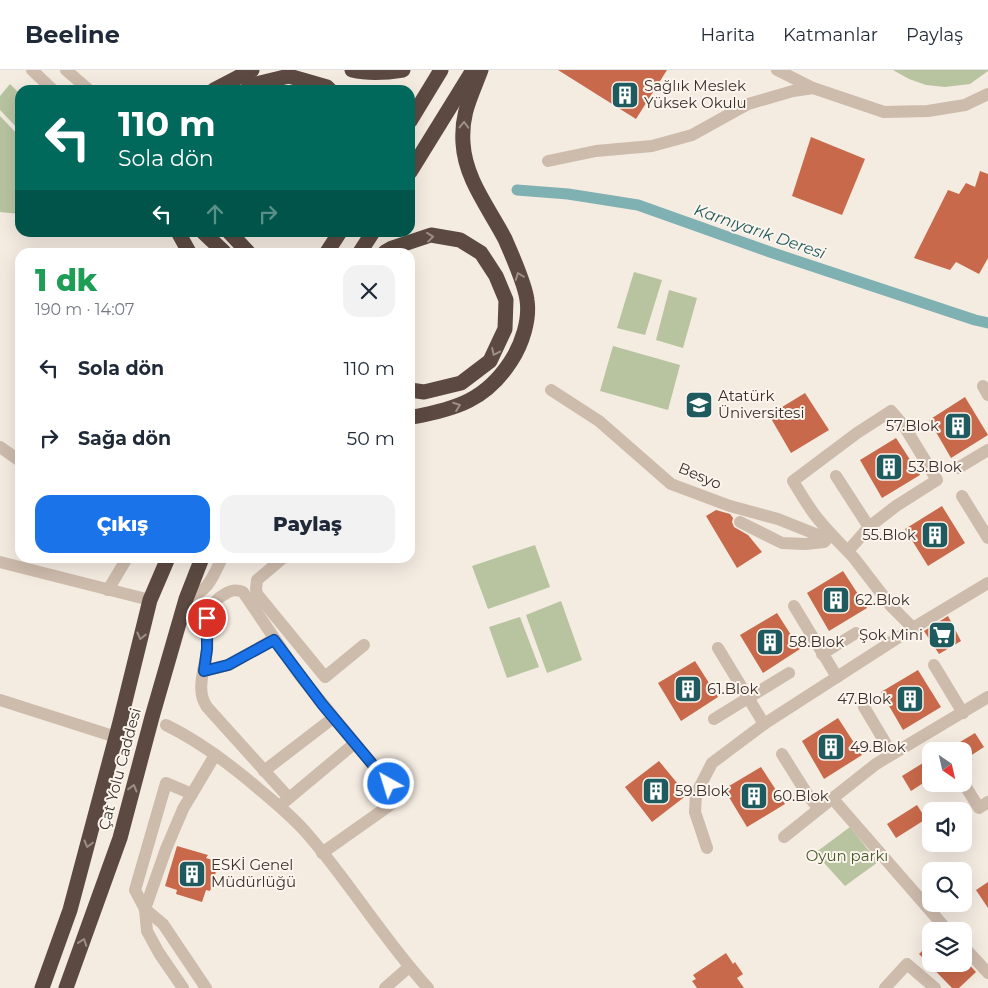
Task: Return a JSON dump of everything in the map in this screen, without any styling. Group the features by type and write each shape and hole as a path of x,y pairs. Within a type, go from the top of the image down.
{"highway":[{"path":"224,85 252,70"},
{"path":"352,70 363,73 385,74 403,70"},
{"path":"415,113 441,70"},
{"path":"415,164 474,70"},
{"path":"415,417 460,406 479,396 498,380 522,343 527,301 505,239 483,202 471,175 463,144 464,114 481,70"},
{"path":"252,85 289,76 320,85"},
{"path":"392,248 432,235 460,240 481,254 496,276 506,300 505,329 490,361 461,383 424,392 415,391"},
{"path":"181,237 187,248"},
{"path":"208,237 220,248"},
{"path":"234,237 244,248"},
{"path":"238,237 245,248"},
{"path":"330,248 337,237"},
{"path":"363,248 370,237"},
{"name":"Çat Yolu Caddesi","path":"42,988 70,910 150,600 166,563"},
{"name":"Çat Yolu Caddesi","path":"66,988 120,838 186,599 200,563"}],"street":[{"path":"32,70 48,85"},
{"path":"66,70 83,85"},
{"path":"778,70 813,88 884,112 928,111 965,105 988,94"},
{"path":"548,161 596,151 652,146 692,135 748,104 793,91 813,88"},
{"name":"Besyo","path":"551,390 599,421 671,484 730,506 818,534 832,535"},
{"path":"848,551 869,527 896,506 937,480 904,426 891,411 857,433 793,481 812,511 848,551 891,606 913,628"},
{"path":"0,447 15,458"},
{"path":"958,468 988,450"},
{"path":"836,476 869,527"},
{"path":"962,496 988,538"},
{"path":"740,522 782,543 805,544 824,542 832,535"},
{"path":"0,562 150,600"},
{"path":"108,590 124,563"},
{"path":"186,599 200,593 210,584 220,563"},
{"path":"277,563 257,580 256,589 258,594 325,676 364,645"},
{"path":"708,848 695,812 696,794 712,762 764,724 913,628 988,583"},
{"path":"322,853 400,798 333,718 274,640 243,592 238,589 230,591 218,598 209,610 207,618 207,649 201,691 204,702 264,771 284,802 322,853 409,967 428,988"},
{"path":"794,606 837,678"},
{"path":"822,654 856,633"},
{"path":"204,671 228,665 274,640"},
{"path":"718,648 764,724"},
{"path":"934,664 963,713"},
{"path":"714,719 789,673"},
{"path":"784,838 858,777 892,754 988,697"},
{"path":"0,700 116,736"},
{"path":"864,707 892,754"},
{"path":"264,771 333,718"},
{"path":"166,725 189,736 284,802"},
{"path":"284,802 355,743"},
{"path":"782,754 819,809"},
{"path":"183,988 147,932 145,909 166,849 183,809 215,755"},
{"path":"192,794 166,783 135,890 145,909 163,924 206,988"},
{"path":"969,792 979,808 988,802"},
{"path":"833,799 940,922"},
{"path":"972,956 988,973"},
{"path":"884,988 907,964 935,988"},
{"path":"384,988 409,967"}],"green space":[{"path":"893,70 988,71 970,84 945,87 926,85 909,79"},
{"path":"10,84 15,89 15,126 0,110 0,96"},
{"path":"0,116 15,132 15,214 0,212"},
{"path":"634,272 662,280 645,335 617,328"},
{"path":"669,290 697,298 683,348 656,340"},
{"path":"613,346 680,365 668,410 600,391"},
{"path":"535,545 550,587 488,609 472,566"},
{"path":"561,601 582,660 547,673 526,615"},
{"path":"520,617 539,667 507,678 489,627"},
{"name":"Oyun parkı","path":"850,827 878,862 845,886 815,853"}],"building":[{"name":"Sağlık Meslek Yüksek Okulu","path":"558,70 667,70 636,119"},
{"path":"811,137 865,159 842,215 792,196"},
{"path":"980,171 988,174 988,258 979,274 956,262 950,270 914,258 948,190 959,194 966,183 975,187"},
{"path":"805,393 829,430 791,453 769,415"},
{"name":"57.Blok","path":"965,397 988,435 951,458 929,420"},
{"name":"53.Blok","path":"896,438 920,475 882,498 860,460"},
{"name":"55.Blok","path":"942,506 965,543 928,566 905,529"},
{"path":"716,510 730,514 733,518 734,527 748,535 762,552 737,568 706,516"},
{"name":"62.Blok","path":"843,571 867,608 829,631 807,593"},
{"name":"58.Blok","path":"777,613 800,649 763,673 740,635"},
{"name":"Şok Mini","path":"948,616 961,641 939,654 924,631"},
{"name":"61.Blok","path":"695,661 718,697 681,721 658,683"},
{"name":"47.Blok","path":"918,670 941,707 903,730 881,692"},
{"name":"49.Blok","path":"838,718 862,755 824,779 802,741"},
{"path":"975,733 984,747 972,755 972,742 960,742"},
{"name":"59.Blok","path":"659,761 687,795 652,822 625,787"},
{"path":"922,764 922,784 911,791 902,776"},
{"name":"60.Blok","path":"761,767 785,804 747,827 724,789"},
{"path":"917,805 922,813 922,822 896,838 887,824"},
{"name":"ESKİ Genel Müdürlüğü","path":"177,846 208,855 206,858 219,862 210,891 206,890 202,902 176,894 177,890 165,886"},
{"path":"988,882 988,908 976,890"},
{"path":"726,953 743,974 737,978 744,988 697,988 692,981 696,979 693,975"},
{"path":"972,968 976,972 959,988 952,988 936,972 972,972"}],"waterway":[{"name":"Karnıyarık Deresi","path":"517,190 568,194 638,205 770,252 988,323"}],"place":[{"name":"Sağlık Meslek Yüksek Okulu","path":"625,95"},
{"name":"Atatürk Üniversitesi","path":"699,405"},
{"name":"57.Blok","path":"958,426"},
{"name":"53.Blok","path":"889,467"},
{"name":"55.Blok","path":"935,535"},
{"name":"62.Blok","path":"836,600"},
{"name":"Şok Mini","path":"942,635"},
{"name":"58.Blok","path":"770,642"},
{"name":"61.Blok","path":"688,689"},
{"name":"47.Blok","path":"910,699"},
{"name":"49.Blok","path":"831,747"},
{"name":"59.Blok","path":"656,791"},
{"name":"60.Blok","path":"754,796"},
{"name":"ESKİ Genel Müdürlüğü","path":"192,874"}],"route":[{"path":"207,618 207,649 204,671 237,662 274,640 333,718 389,784"}]}
